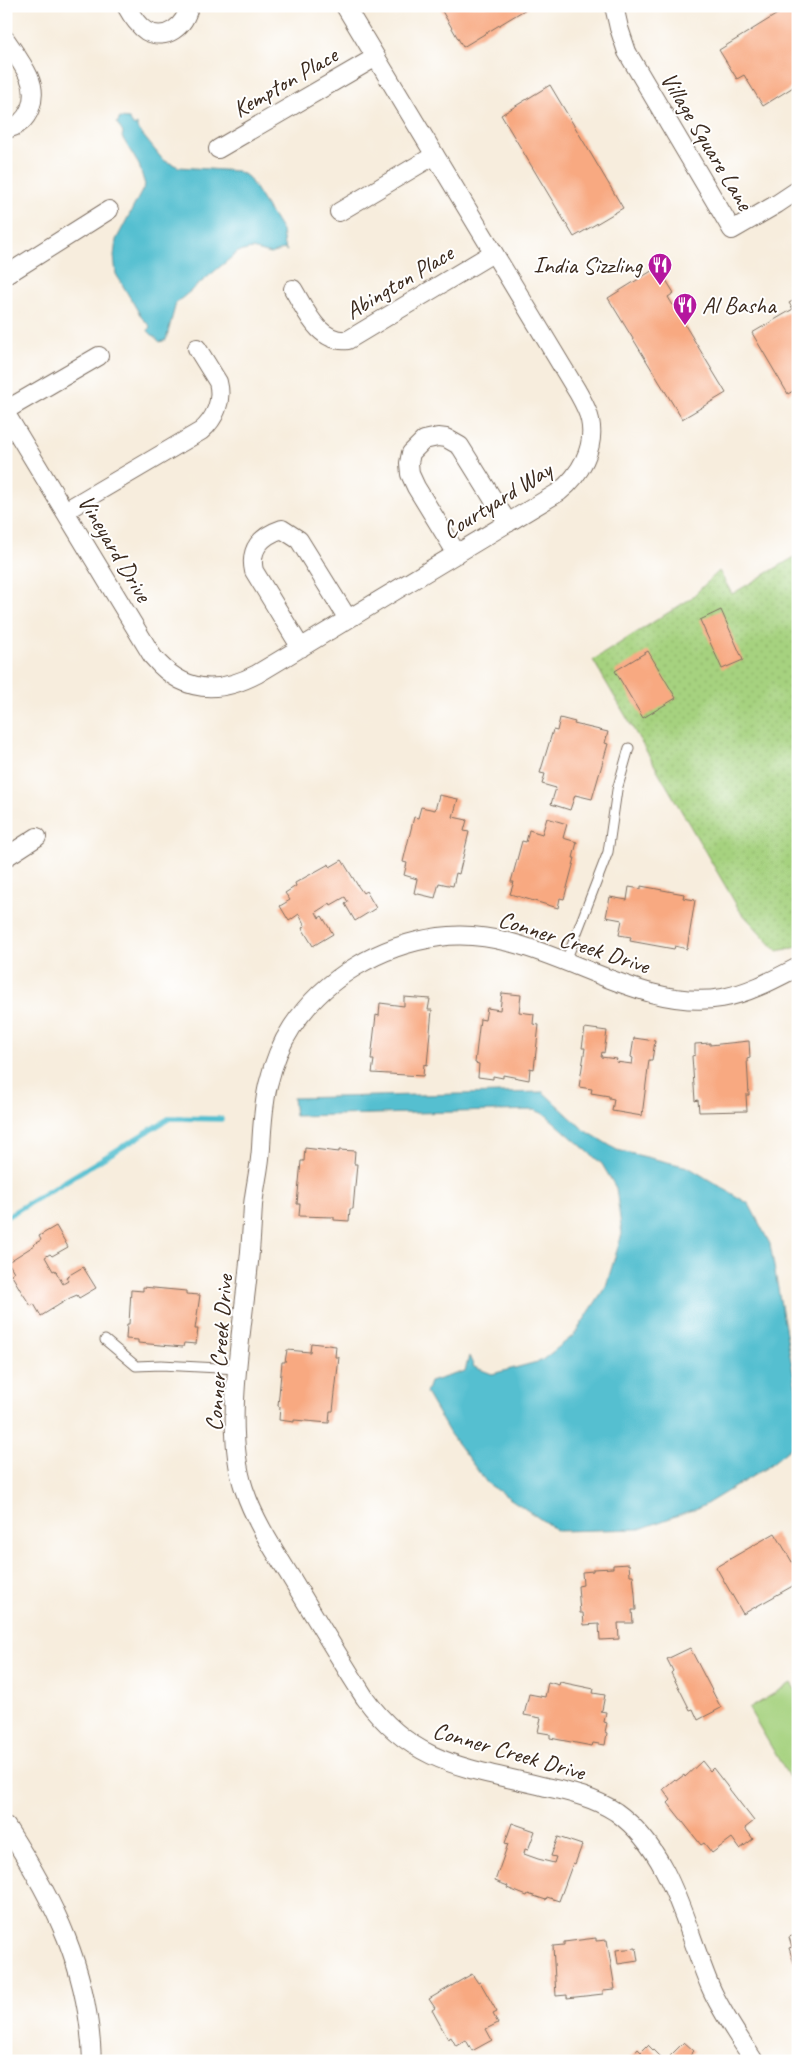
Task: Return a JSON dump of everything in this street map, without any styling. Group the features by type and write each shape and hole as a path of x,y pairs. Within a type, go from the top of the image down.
{"street":[{"path":"126,6 141,27 152,34 160,35 173,31 184,22 189,6"},
{"name":"Courtyard Way","path":"200,687 220,688 240,683 301,648 559,492 576,475 586,458 591,428 590,419 577,391 345,6"},
{"name":"Village Square Lane","path":"614,6 618,28 633,64 732,230 778,204 798,190"},
{"path":"6,40 29,78 32,95 30,112 24,120 17,126 6,129"},
{"name":"Kempton Place","path":"218,148 376,57"},
{"path":"339,212 435,154"},
{"path":"6,275 109,210"},
{"name":"Abington Place","path":"293,289 323,334 335,340 348,340 493,253"},
{"path":"65,511 201,431 210,422 219,403 220,388 198,348"},
{"path":"6,410 98,356"},
{"name":"Vineyard Drive","path":"6,414 153,656 173,676 188,684 200,687"},
{"path":"457,554 410,474 409,463 411,453 424,440 438,437 446,438 460,446 508,523"},
{"path":"301,648 254,571 253,551 265,537 282,529 299,540 348,619"},
{"path":"6,856 37,837"},
{"name":"Conner Creek Drive","path":"754,2061 710,1986 690,1930 661,1865 652,1849 631,1826 606,1806 575,1794 447,1762 417,1749 389,1728 378,1716 365,1698 259,1525 244,1489 236,1455 235,1402 264,1108 276,1056 292,1027 330,985 368,959 404,944 461,935 521,945 655,994 698,1000 721,998 744,992 764,985 798,966"},
{"path":"6,1826 45,1890 73,1953 86,2001 91,2035 92,2061"}],"lane":[{"path":"566,961 608,852 617,790 629,748"},
{"path":"105,1340 136,1366 161,1365 238,1369"}],"green space":[{"path":"798,555 798,947 777,951 740,911 593,660 690,599 719,571 732,594"},
{"path":"791,1683 798,1693 798,1772 789,1777 749,1709"}],"water":[{"path":"120,118 129,119 134,126 137,124 137,128 163,160 179,167 237,171 248,177 282,231 284,246 287,251 284,249 271,254 252,249 238,252 176,303 166,340 160,342 148,331 150,326 142,318 116,274 114,256 116,240 145,185 139,165 122,137 123,133 117,123"},
{"path":"543,1092 583,1129 617,1150 688,1167 749,1204 770,1244 798,1400 792,1447 766,1468 703,1506 640,1529 558,1531 487,1483 450,1434 426,1393 430,1382 465,1371 469,1356 474,1367 492,1374 541,1361 574,1335 606,1286 622,1234 616,1188 602,1164 546,1115 535,1110 295,1116 293,1098"}],"building":[{"path":"439,6 531,6 463,47"},
{"path":"785,6 798,6 798,84 763,106 744,75 737,79 719,50 787,8"},
{"path":"550,85 623,208 574,237 501,115"},
{"path":"658,267 674,293 668,297 726,393 682,419 608,298"},
{"path":"798,298 798,388 788,394 752,333 793,309 789,303"},
{"path":"721,610 743,660 722,669 700,620"},
{"path":"648,651 676,698 643,718 615,671"},
{"path":"560,718 575,722 574,724 608,732 605,743 608,744 592,799 575,795 570,810 551,804 556,788 542,784 545,774 540,773 553,730 557,731"},
{"path":"439,795 458,799 453,817 467,820 464,831 469,832 459,874 456,873 453,886 439,883 435,898 414,893 417,879 404,875 407,863 403,862 414,817 418,818 421,807 435,810"},
{"path":"547,818 567,824 563,838 577,842 573,858 575,858 564,899 560,898 558,908 510,894 514,882 511,882 522,841 526,842 529,830 542,834"},
{"path":"342,860 358,886 363,893 366,891 376,908 355,921 345,904 348,902 345,897 331,905 330,903 316,912 319,918 322,916 333,934 313,946 302,928 305,926 299,914 289,921 280,906 290,900 285,893 296,886 295,883 329,864 330,867"},
{"path":"641,886 684,894 683,898 695,900 687,949 675,946 674,949 630,941 631,937 619,935 622,920 606,917 610,897 627,900 629,887 641,889"},
{"path":"502,993 521,995 519,1012 534,1014 533,1024 539,1025 534,1069 530,1068 529,1080 503,1075 503,1078 493,1076 493,1079 478,1077 479,1064 475,1063 480,1019 485,1020 487,1008 500,1010"},
{"path":"404,997 430,999 428,1010 432,1010 427,1065 424,1064 423,1076 372,1073 374,1060 371,1060 376,1015 379,1016 380,1003 404,1006"},
{"path":"585,1028 607,1031 604,1053 602,1052 601,1057 617,1059 616,1062 632,1064 633,1058 631,1057 634,1038 655,1041 652,1060 649,1060 642,1116 612,1111 614,1099 609,1098 609,1096 591,1093 592,1089 579,1087 585,1048 582,1048"},
{"path":"749,1041 750,1058 747,1059 749,1095 746,1095 747,1111 699,1112 698,1100 695,1101 692,1056 695,1055 695,1044 710,1043 710,1045"},
{"path":"305,1148 339,1152 339,1150 355,1151 354,1164 357,1164 353,1209 350,1209 349,1221 334,1220 334,1217 299,1216 300,1204 297,1204 301,1161 304,1161"},
{"path":"56,1226 68,1247 52,1256 50,1254 45,1257 53,1271 55,1270 63,1284 68,1281 66,1277 83,1267 96,1288 79,1298 77,1295 70,1298 41,1316 34,1304 31,1306 21,1291 11,1274 14,1272 8,1262 35,1245 41,1240 39,1236"},
{"path":"143,1287 186,1291 186,1294 200,1295 195,1329 198,1329 196,1344 184,1343 183,1347 138,1343 138,1340 126,1339 131,1290 143,1291"},
{"path":"311,1343 336,1346 335,1357 339,1357 333,1411 330,1411 329,1423 279,1420 280,1407 278,1406 282,1362 285,1362 287,1350 310,1352"},
{"path":"775,1533 798,1572 798,1583 743,1614 716,1567"},
{"path":"629,1564 630,1575 633,1575 635,1594 636,1610 632,1610 633,1623 618,1623 619,1639 600,1640 599,1624 584,1625 583,1613 580,1613 578,1586 583,1585 582,1572 593,1571 593,1569 613,1568 613,1565"},
{"path":"690,1648 721,1708 698,1720 693,1709 690,1710 671,1673 673,1671 667,1659"},
{"path":"548,1682 559,1685 560,1682 594,1689 593,1693 605,1695 602,1710 600,1711 606,1712 604,1722 607,1723 605,1745 593,1743 592,1746 550,1738 550,1734 538,1732 541,1718 524,1715 529,1694 545,1697"},
{"path":"702,1761 710,1771 713,1768 754,1821 745,1828 753,1839 740,1849 732,1838 712,1853 704,1843 701,1845 668,1803 671,1800 663,1789 675,1779 676,1781 684,1775 685,1777"},
{"path":"512,1823 535,1831 528,1850 525,1849 524,1854 538,1859 554,1863 556,1857 551,1856 558,1837 582,1845 559,1901 547,1897 546,1900 528,1894 527,1896 495,1881 508,1844 505,1843"},
{"path":"798,1934 797,1972 789,1948 792,1947 789,1937"},
{"path":"596,1938 596,1941 607,1940 615,1989 603,1990 603,1994 567,1998 567,1995 556,1996 553,1946 564,1945 564,1942"},
{"path":"636,1948 638,1961 618,1964 616,1950"},
{"path":"472,1974 478,1983 480,1982 497,2012 493,2014 498,2023 486,2029 492,2040 472,2051 466,2040 456,2046 451,2037 448,2039 432,2010 435,2008 429,1999"},
{"path":"684,2042 694,2051 685,2061 675,2061 670,2056"},
{"path":"648,2045 664,2061 627,2061 638,2049 641,2052"}],"waterway":[{"path":"6,1217 170,1118 221,1119"}],"place":[{"name":"India Sizzling","path":"660,286"},
{"name":"Al Basha","path":"685,326"}]}
